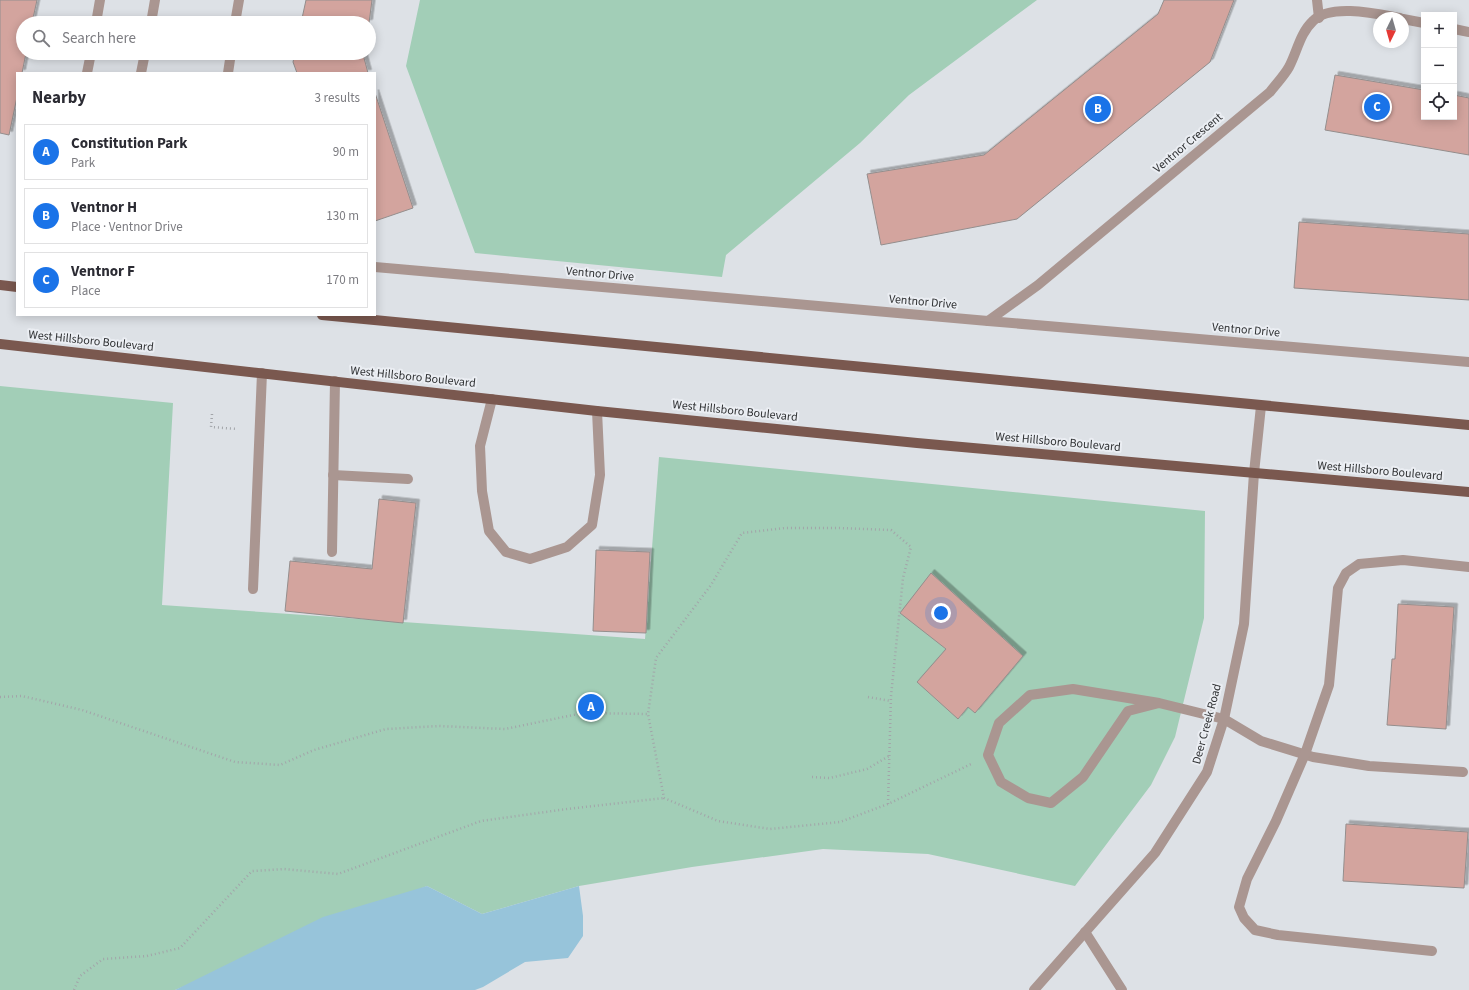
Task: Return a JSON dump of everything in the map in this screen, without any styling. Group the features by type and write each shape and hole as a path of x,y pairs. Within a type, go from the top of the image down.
{"main road":[{"path":"0,285 16,287"},
{"path":"332,316 1469,426"},
{"name":"West Hillsboro Boulevard","path":"0,344 492,399 917,443 1469,492"}],"street":[{"path":"97,16 100,0"},
{"path":"152,16 155,0"},
{"path":"236,16 239,0"},
{"path":"1317,0 1319,18"},
{"name":"Ventnor Crescent","path":"988,321 1038,285 1270,92 1288,68 1302,37 1313,20 1326,14 1344,11 1373,13"},
{"path":"1409,20 1421,22"},
{"path":"1457,30 1469,32"},
{"path":"87,72 90,60"},
{"path":"141,72 144,60"},
{"path":"228,72 230,60"},
{"name":"Ventnor Drive","path":"376,267 1469,362"},
{"path":"253,589 262,373"},
{"path":"332,552 335,381"},
{"path":"492,399 480,446 482,491 489,531 506,552 530,559 567,548 592,525 600,475 598,410"},
{"name":"Deer Creek Road","path":"1034,990 1155,853 1207,772 1224,719 1244,624 1254,473 1262,406"},
{"path":"333,475 408,480"},
{"path":"1432,951 1278,935 1255,930 1244,918 1239,907 1247,878 1276,821 1305,754 1329,685 1338,588 1346,572 1359,564 1403,560 1469,567"},
{"path":"1159,703 1128,711 1083,777 1051,803 1028,798 1001,782 988,755 999,723 1030,695 1074,689 1159,703 1224,719 1261,740 1305,754 1369,766 1463,772"},
{"path":"1085,932 1122,990"}],"path":[{"path":"212,414 211,427 237,429"},
{"path":"664,798 648,714 656,658 711,585 742,533 785,528 839,528 891,530 911,547 903,578 891,701 888,804"},
{"path":"0,697 22,696 82,710 235,762 280,765 314,750 386,729 439,726 506,729 583,714 648,714"},
{"path":"868,697 891,701"},
{"path":"74,990 80,976 103,959 147,956 180,948 252,871 284,869 338,874 480,821 664,798 718,821 770,829 840,822 888,804 988,755"},
{"path":"812,777 830,778 867,769 890,756"}],"green space":[{"path":"420,0 1037,0 909,95 860,143 726,255 722,277 475,253 406,66"},
{"path":"0,386 173,403 162,605 645,639 659,457 1205,511 1204,618 1175,737 1151,785 1075,886 928,854 823,849 692,867 579,886 482,914 427,886 175,990 0,990"}],"water":[{"path":"427,886 482,914 579,886 583,916 583,936 568,958 525,962 483,987 475,990 175,990 323,917"}],"building":[{"path":"0,0 37,0 34,16 16,16 16,60 25,60 22,72 16,72 16,102 9,135 0,133"},
{"path":"306,0 372,0 370,16 303,16"},
{"path":"1164,0 1234,0 1210,62 1017,219 881,245 867,174 984,155 1158,14"},
{"path":"293,60 365,60 368,72 297,72"},
{"path":"1335,75 1421,89 1421,120 1457,120 1457,96 1469,98 1469,155 1325,130"},
{"path":"376,96 413,208 376,221"},
{"path":"1299,222 1469,234 1469,300 1294,288"},
{"path":"379,499 416,503 403,623 285,611 290,561 372,569"},
{"path":"596,550 650,552 646,633 593,631"},
{"path":"931,573 1023,656 975,713 968,707 958,719 917,682 946,649 900,613"},
{"path":"1398,604 1454,607 1446,729 1387,725 1392,659 1395,659"},
{"path":"1346,824 1468,832 1464,888 1343,881"}],"place":[{"name":"Ventnor F","path":"1377,107"},
{"name":"Ventnor H","path":"1098,109"},
{"name":"Constitution Park","path":"591,707"}]}
